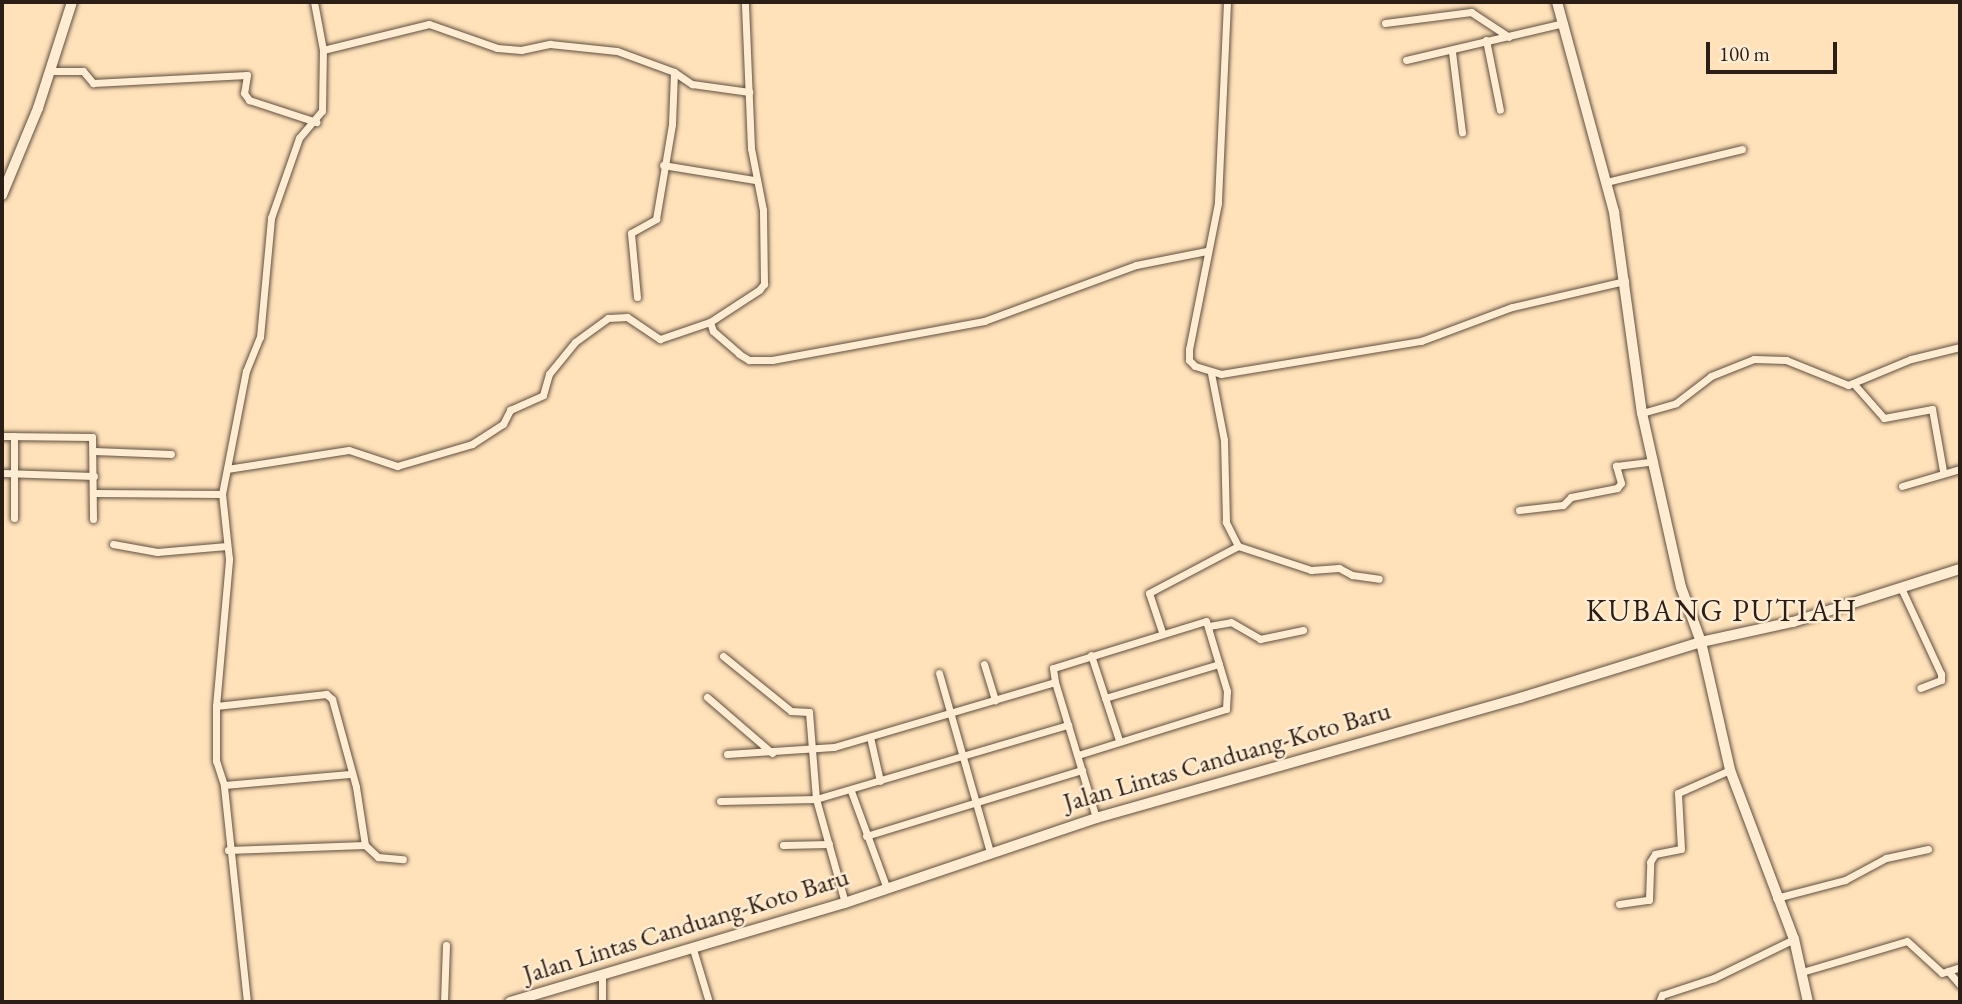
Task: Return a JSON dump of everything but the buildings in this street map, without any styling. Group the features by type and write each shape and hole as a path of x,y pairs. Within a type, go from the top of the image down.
{"main road":[{"path":"2,195 51,71 72,2"},
{"path":"1557,2 1606,183 1625,281 1642,413 1681,587 1701,642 1730,770 1775,898 1794,939 1808,1002"},
{"name":"Jalan Lintas Canduang-Koto Baru","path":"510,1002 845,903 1096,818 1701,642 1793,622 1902,590 1960,569"}],"street":[{"path":"247,1002 228,850 224,785 216,761 216,706 227,546 222,494 246,371 260,337 271,218 299,138 316,122 323,104 323,50 314,2"},
{"path":"227,469 349,450 397,466 472,444 503,424 510,410 543,395 549,374 575,342 608,318 627,317 660,339 710,322 764,284 763,210 755,180 745,2"},
{"path":"1227,2 1219,203 1207,251 1189,360 1211,373 1421,341 1512,307 1625,281"},
{"path":"1385,23 1462,11 1480,15 1508,37"},
{"path":"1406,60 1452,52 1486,40 1564,23"},
{"path":"323,50 429,24 497,48 521,50 550,44 618,51 674,72 692,84 749,92"},
{"path":"1486,40 1500,110"},
{"path":"1452,52 1462,132"},
{"path":"51,71 83,71 93,83 247,75 244,93 249,100 316,122"},
{"path":"637,297 631,233 656,219 672,124 674,72"},
{"path":"1606,183 1742,149"},
{"path":"663,165 755,180"},
{"path":"710,322 713,331 739,354 749,360 772,360 984,321 1136,265 1207,251"},
{"path":"1854,384 1911,359 1960,347"},
{"path":"1642,413 1676,403 1711,376 1766,357 1854,384 1884,418 1932,409 1943,471"},
{"path":"1211,373 1224,440 1226,522 1238,545 1311,570 1339,568 1352,575 1378,579"},
{"path":"2,436 92,437 93,519"},
{"path":"13,436 13,518"},
{"path":"94,451 171,454"},
{"path":"1519,510 1563,505 1571,497 1618,488 1621,483 1616,466 1654,461"},
{"path":"1902,486 1943,471 1960,469"},
{"path":"2,473 94,476"},
{"path":"94,493 222,494"},
{"path":"113,544 157,552 227,546"},
{"path":"1162,632 1149,593 1238,545"},
{"path":"1902,590 1941,674 1941,680 1920,688"},
{"path":"1078,755 1119,740 1226,709 1230,702 1209,626 1201,620 1055,665 1055,682 1096,818"},
{"path":"1209,626 1231,622 1259,639 1303,630"},
{"path":"1091,655 1119,740"},
{"path":"723,656 791,711 807,710 816,799 845,903"},
{"path":"984,664 995,700"},
{"path":"1105,698 1219,664"},
{"path":"939,673 978,801 990,852"},
{"path":"727,754 810,751 870,737 1055,682"},
{"path":"216,706 326,694 332,699 365,845 378,857 403,859"},
{"path":"707,696 772,753"},
{"path":"720,801 816,799 1068,725"},
{"path":"870,737 880,781"},
{"path":"866,836 1082,770"},
{"path":"1619,904 1649,900 1650,862 1655,854 1681,849 1678,793 1730,770"},
{"path":"224,785 350,774"},
{"path":"850,791 887,889"},
{"path":"783,845 829,844"},
{"path":"228,850 365,845"},
{"path":"1775,898 1845,880 1886,858 1928,849"},
{"path":"1658,1002 1662,995 1714,978 1794,939"},
{"path":"1802,972 1907,941 1939,971 1960,967"},
{"path":"444,1002 446,945"},
{"path":"693,949 709,1002"},
{"path":"1948,971 1960,985"},
{"path":"601,975 602,1002"}],"district":[{"name":"KUBANG PUTIAH","path":"1722,611"}]}
